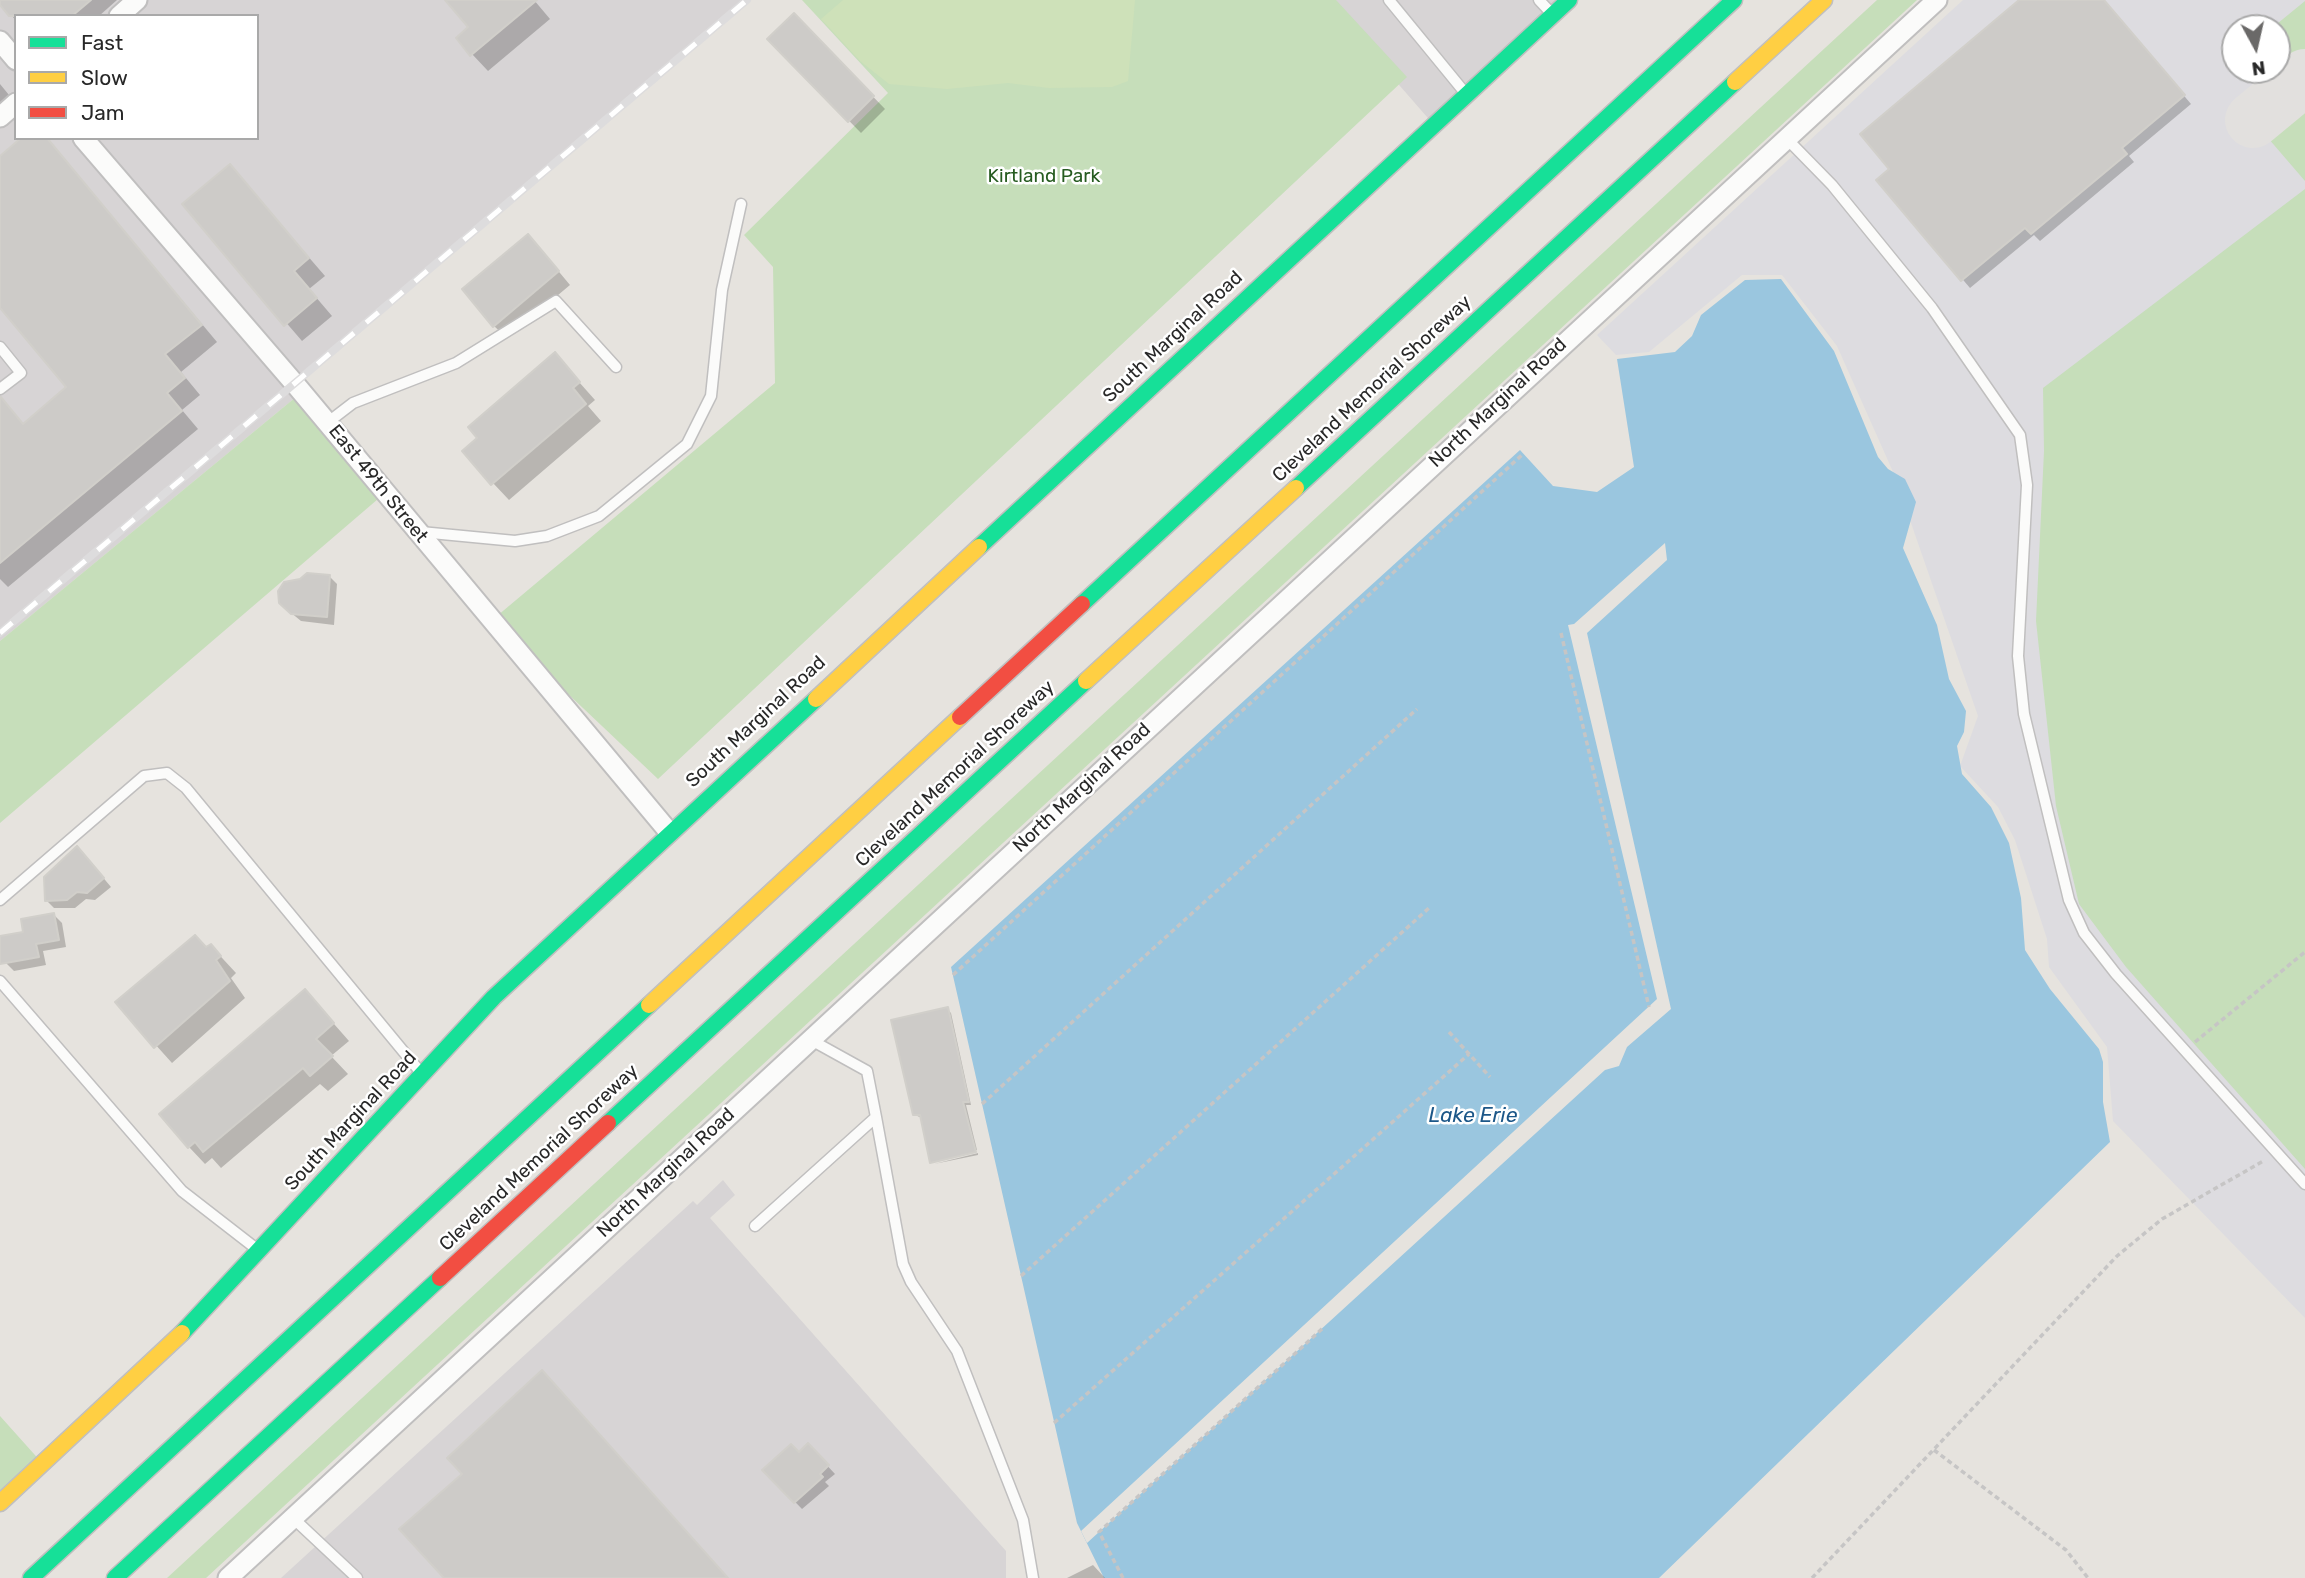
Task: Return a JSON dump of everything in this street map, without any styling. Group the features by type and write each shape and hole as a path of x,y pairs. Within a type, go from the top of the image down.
{"main road":[{"name":"South Marginal Road","path":"0,1503 145,1369 259,1251 494,997 668,832 1569,0"},
{"name":"Cleveland Memorial Shoreway","path":"32,1576 1736,0"},
{"name":"Cleveland Memorial Shoreway","path":"115,1578 1824,0"}],"street":[{"path":"120,14 137,0"},
{"name":"North Marginal Road","path":"229,1578 1937,0"},
{"path":"0,41 14,58"},
{"path":"0,117 14,105"},
{"name":"East 49th Street","path":"85,140 327,423 668,832"}],"lane":[{"path":"1389,0 1466,94"},
{"path":"1539,0 1553,15"},
{"path":"1787,139 1832,185 1932,308 2020,435 2027,485 2020,667 2024,714 2069,900 2084,933 2305,1184"},
{"path":"417,532 515,541 547,536 599,516 687,444 711,396 722,290 741,204"},
{"path":"327,423 353,403 456,363 556,302 616,367"},
{"path":"0,347 21,373 0,389"},
{"path":"0,900 144,776 167,773 186,788 422,1075"},
{"path":"0,981 182,1191 259,1251"},
{"path":"810,1039 867,1071 904,1264 911,1282 957,1351 1023,1520 1032,1578"},
{"path":"755,1226 876,1117"},
{"path":"293,1518 357,1578"}],"path":[{"path":"953,975 1523,454"},
{"path":"1561,633 1649,1007"},
{"path":"982,1104 1417,709"},
{"path":"1021,1276 1429,908"},
{"path":"2185,1049 2214,1029 2305,952"},
{"path":"1449,1032 1490,1077"},
{"path":"1054,1423 1469,1054"},
{"path":"1812,1578 2117,1256 2162,1219 2278,1152"},
{"path":"1123,1578 1099,1532 1322,1328"},
{"path":"1933,1450 2066,1550 2088,1578"}],"shaded area":[{"path":"0,0 747,0 296,383 302,392 0,641"},
{"path":"1325,0 1569,0 1434,125"},
{"path":"1963,0 2305,0 2305,1318 2113,1121 2107,1047 2049,967 2047,939 2015,840 1998,807 1960,766 1978,716 1894,474 1837,346 1782,275 1742,275 1649,352 1616,355 1597,335"},
{"path":"723,1180 735,1195 710,1218 1006,1551 1006,1578 281,1578 693,1201 697,1205"}],"green space":[{"name":"Kirtland Park","path":"802,0 1336,0 1407,77 658,779 491,621 775,383 773,267 744,235 888,93"},
{"path":"843,0 1135,0 1128,81 1112,87 1049,88 1008,83 947,89 889,84 860,61 821,19"},
{"path":"1877,0 1917,0 206,1578 167,1578"},
{"path":"2305,1 2305,56 2291,68 2291,14"},
{"path":"2305,108 2305,181 2268,138"},
{"path":"2305,189 2305,1169 2126,967 2079,904 2056,806 2036,621 2044,451 2043,388"},
{"path":"302,392 385,493 0,823 0,641"},
{"path":"0,1416 43,1464 0,1503"}],"water":[{"name":"Lake Erie","path":"1781,279 1834,351 1878,457 1888,469 1905,479 1916,502 1903,548 1937,625 1949,679 1966,711 1964,732 1957,746 1962,774 1991,807 2009,843 2021,898 2025,950 2050,989 2099,1049 2103,1062 2103,1102 2110,1142 1659,1578 1104,1578 1077,1523 951,967 1520,450 1553,486 1597,492 1634,467 1617,359 1675,352 1692,336 1701,315 1745,280"}],"pier":[{"path":"1665,543 1667,560 1587,633 1671,1009 1627,1047 1619,1066 1605,1070 1087,1543 1081,1531 1657,999 1568,625 1574,624"}],"building":[{"path":"0,0 91,0 74,14 9,16 0,5"},
{"path":"445,0 537,0 470,56 456,38 468,27"},
{"path":"2019,0 2104,0 2185,95 2122,148 2127,154 2031,234 2025,228 1961,281 1876,180 1889,169 1860,134"},
{"path":"794,13 874,96 848,122 767,39"},
{"path":"19,140 49,140 202,325 165,354 185,378 167,393 182,411 0,563 0,396 23,424 66,387 0,308 0,156"},
{"path":"230,164 309,258 294,271 317,298 284,326 182,204"},
{"path":"528,234 559,271 493,327 462,289"},
{"path":"555,352 580,382 573,388 586,404 491,485 462,451 477,438 468,427"},
{"path":"307,573 330,575 327,617 291,614 279,603 278,591 284,582 300,579"},
{"path":"77,846 104,878 87,893 77,892 67,900 45,901 44,877"},
{"path":"54,913 59,940 36,944 39,957 0,964 0,936 23,932 21,919"},
{"path":"195,935 206,947 211,944 221,956 216,960 230,981 154,1048 115,1002"},
{"path":"305,989 334,1023 316,1039 333,1056 310,1076 303,1068 203,1152 195,1142 188,1148 159,1114"},
{"path":"948,1007 969,1102 963,1102 976,1152 930,1163 920,1115 913,1115 891,1020"},
{"path":"542,1370 728,1578 444,1578 399,1529 462,1474 447,1458"},
{"path":"808,1443 829,1465 820,1474 823,1477 794,1503 762,1470 791,1444 799,1452"}],"taxiway":[{"path":"2253,120 2305,77"}],"railway":[{"path":"0,633 747,0"}],"traffic: fast":[{"path":"979,547 1569,0"},
{"path":"1082,604 1734,0"},
{"path":"1296,488 1735,82"},
{"path":"608,1123 1086,681"},
{"path":"182,1333 494,997 816,699"},
{"path":"31,1578 649,1005"},
{"path":"115,1578 440,1278"}],"traffic: slow":[{"path":"1735,82 1824,0"},
{"path":"1086,681 1296,488"},
{"path":"816,699 979,547"},
{"path":"649,1005 960,717"},
{"path":"0,1503 182,1333"}],"traffic: jam":[{"path":"960,717 1082,604"},
{"path":"440,1278 608,1123"}]}
